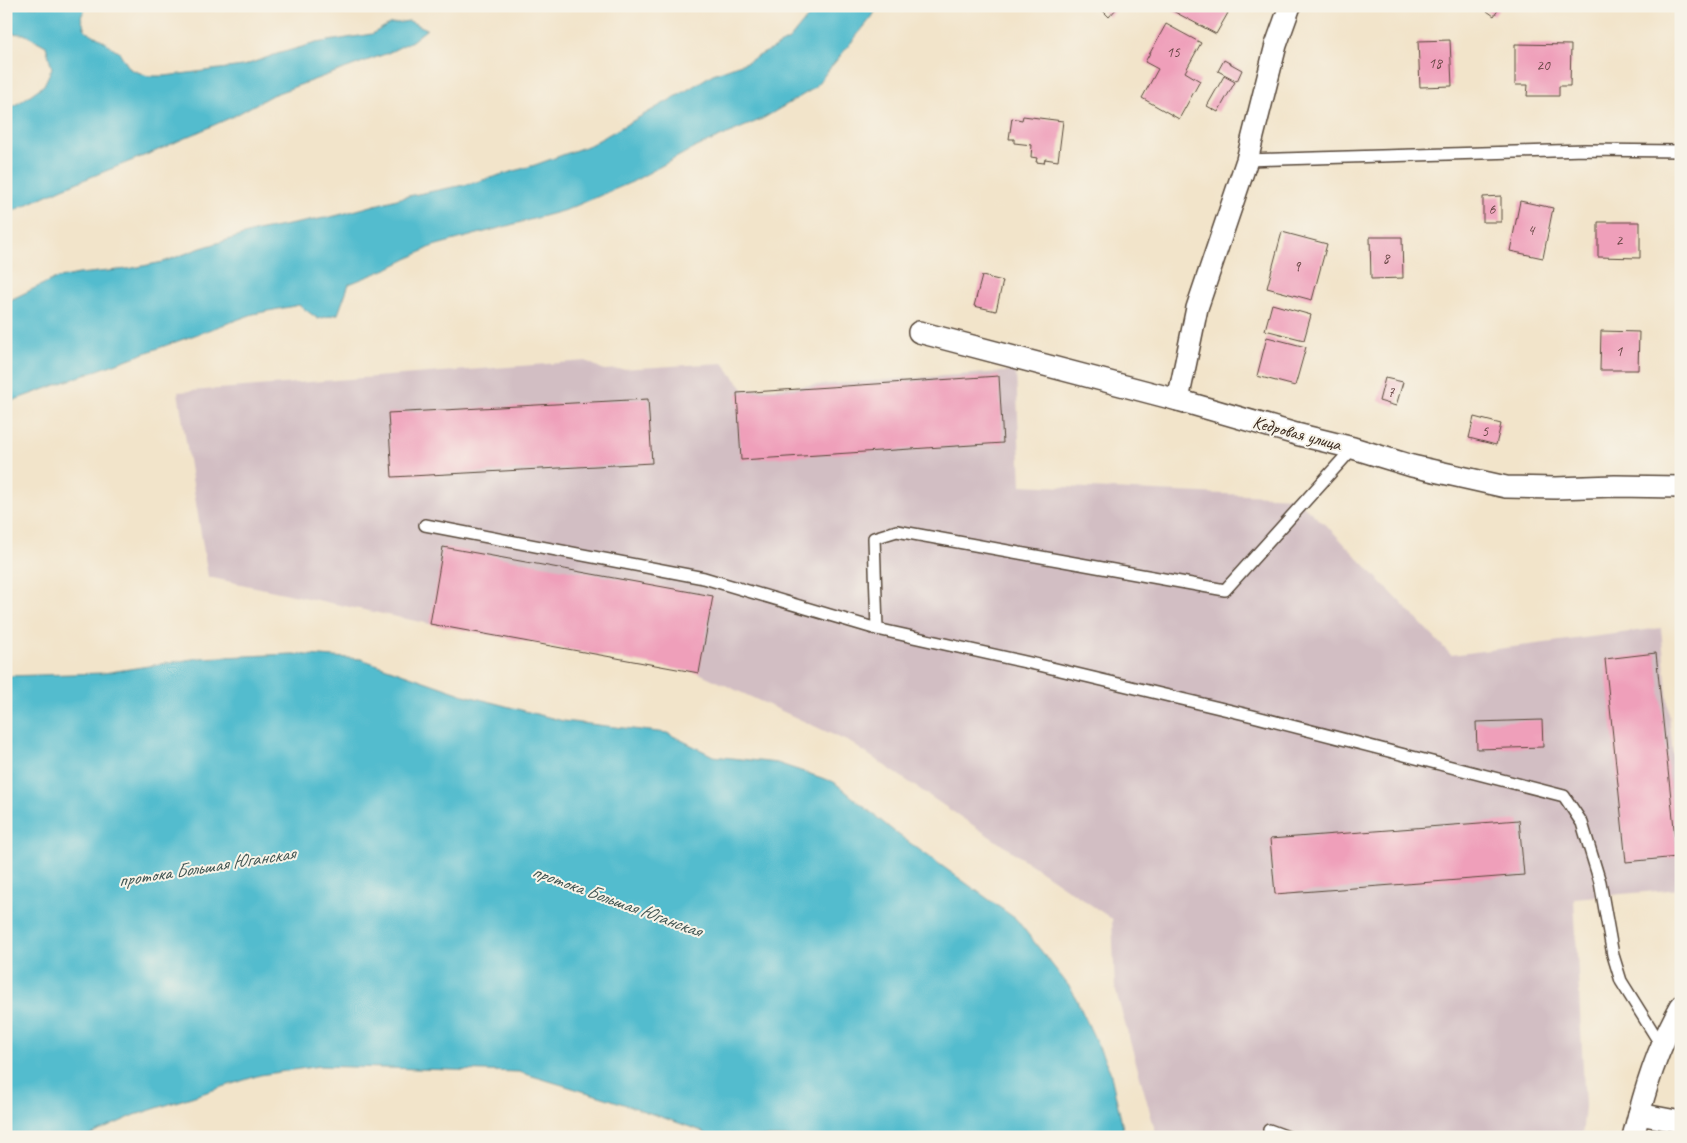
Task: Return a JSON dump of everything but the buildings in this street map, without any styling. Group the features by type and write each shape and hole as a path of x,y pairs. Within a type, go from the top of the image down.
{"street":[{"path":"1178,400 1197,308 1247,160 1276,45 1290,6"},
{"name":"Кедровая улица","path":"919,332 1178,400 1412,466 1506,487 1681,487"},
{"path":"1633,1137 1644,1091 1661,1045 1681,1006"},
{"path":"1639,1114 1681,1122"}],"lane":[{"path":"1247,160 1585,150 1681,151"},
{"path":"877,629 874,538 897,531 1225,590 1353,448"},
{"path":"425,525 704,578 877,629 1253,716 1564,796 1582,823 1600,882 1613,955 1621,981 1661,1045"},
{"path":"1269,1130 1288,1137"}],"shaded area":[{"path":"586,361 604,370 723,363 744,390 1016,371 1021,485 1294,497 1332,531 1451,655 1661,628 1681,842 1681,889 1574,898 1585,1106 1582,1137 1157,1137 1115,988 1112,919 851,743 699,673 430,624 208,577 178,392"}],"water":[{"path":"6,6 86,6 81,17 85,30 119,52 130,69 148,76 165,76 243,66 316,43 372,34 389,24 409,21 427,29 412,41 388,53 272,95 234,116 156,151 63,188 6,214 6,110 44,85 52,68 46,46 24,34 6,33"},
{"path":"817,6 878,6 872,17 813,89 762,119 692,149 632,182 566,210 433,246 389,268 349,284 338,314 318,319 299,305 253,314 6,403 6,302 54,279 79,274 128,269 163,262 257,231 335,216 408,196 469,184 535,165 590,145 713,74 747,62 789,40"},
{"name":"протока Большая Юганская","path":"293,654 361,659 464,695 563,721 667,733 713,756 777,763 834,782 896,833 1016,919 1072,990 1110,1071 1125,1137 711,1137 699,1130 609,1099 519,1072 319,1066 260,1075 135,1115 85,1137 6,1137 6,676 104,673 199,658"}]}
